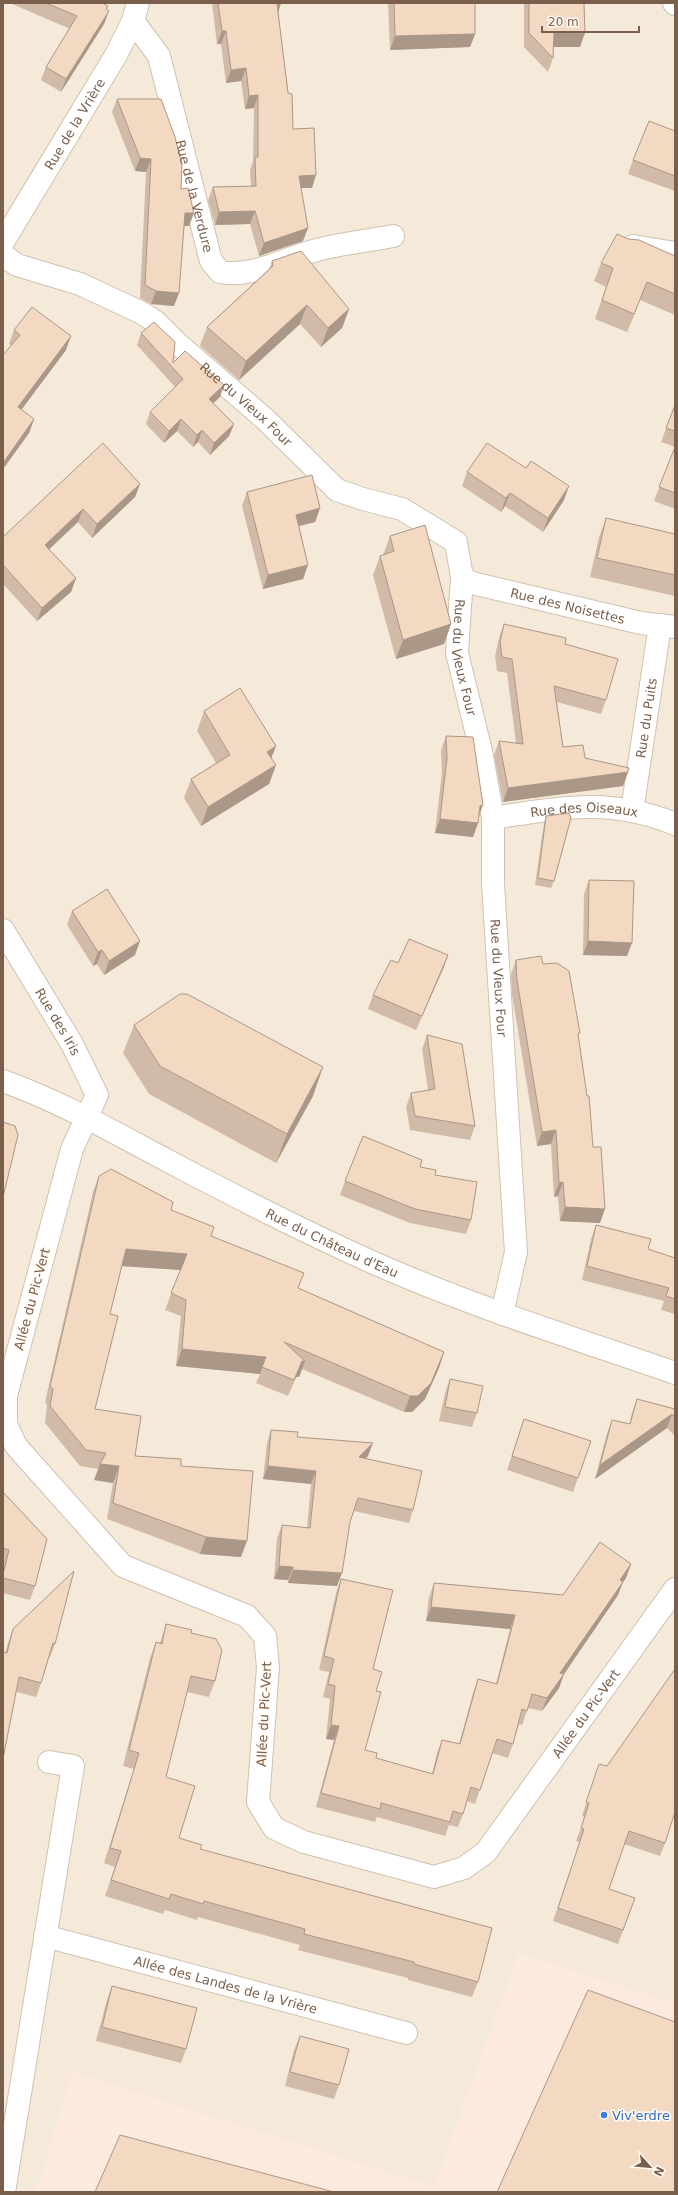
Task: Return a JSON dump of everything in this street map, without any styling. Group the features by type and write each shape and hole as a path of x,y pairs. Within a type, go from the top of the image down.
{"street":[{"name":"Rue de la Verdure","path":"135,12 159,56 211,261 220,272 234,274 260,269 318,249 393,236"},
{"name":"Rue de la Vrière","path":"3,242 116,55 135,12"},
{"path":"620,244 675,253"},
{"name":"Rue du Vieux Four","path":"3,255 17,265 80,284 142,313 156,322 178,344 265,419 337,490 363,499 402,509 456,542 462,577 457,653 481,751 493,818 494,899 516,1252 502,1314"},
{"name":"Rue des Noisettes","path":"462,577 472,583 641,623 667,626"},
{"name":"Rue du Puits","path":"632,810 667,626"},
{"name":"Rue des Oiseaux","path":"493,818 570,806 616,807 632,810 675,824"},
{"name":"Rue des Iris","path":"3,930 72,1044 97,1095 86,1118"},
{"name":"Rue du Château d'Eau","path":"3,1081 33,1092 86,1118 222,1189 374,1263 502,1314 675,1373"},
{"name":"Allée du Pic-Vert","path":"86,1118 72,1149 6,1396 6,1424 16,1446 123,1566 247,1616 265,1636 268,1667 258,1802 274,1828 304,1842 434,1878 464,1868 486,1852 675,1589"},
{"path":"4,2192 73,1766 48,1762"},
{"name":"Allée des Landes de la Vrière","path":"45,1936 406,2032"}],"shaded area":[{"path":"3,3 675,3 675,2004 519,1954 434,2187 72,2073 37,2192 3,2192"},
{"path":"519,1954 675,2004 675,2192 37,2192 72,2072 434,2187"}],"building":[{"path":"46,3 102,3 108,6 106,9 109,11 66,79 46,67 77,16"},
{"path":"218,3 281,3 277,4 288,93 292,94 293,129 314,128 316,175 299,176 308,228 264,243 255,211 219,212 213,187 256,186 255,157 258,157 258,95 249,96 246,68 231,70 226,31 222,31"},
{"path":"394,3 475,3 475,34 395,36"},
{"path":"529,3 584,3 585,33 554,33 553,58 529,33"},
{"path":"117,99 161,99 175,137 182,165 181,189 188,188 194,213 185,213 179,293 156,291 145,285 151,159 140,158"},
{"path":"649,121 675,131 675,176 633,160"},
{"path":"617,234 628,239 639,240 675,256 675,294 647,282 634,314 602,300 613,268 601,263"},
{"path":"301,251 349,309 328,328 307,305 246,361 207,327 273,266 272,261"},
{"path":"32,307 71,336 18,407 34,419 3,463 3,355 20,335 14,330"},
{"path":"154,322 175,342 173,363 185,351 224,385 209,399 234,424 214,443 202,430 197,435 181,419 169,431 150,412 183,379 141,333"},
{"path":"675,405 675,431 666,428"},
{"path":"103,443 140,484 97,524 83,509 45,545 76,578 42,608 3,565 3,537"},
{"path":"487,443 526,468 531,461 569,486 548,518 510,493 506,498 467,472"},
{"path":"675,447 675,493 659,487"},
{"path":"312,475 320,508 296,515 308,565 268,575 247,492"},
{"path":"606,518 675,534 675,575 597,558"},
{"path":"425,525 451,624 403,640 380,556 394,551 390,536"},
{"path":"504,624 566,638 565,644 618,659 606,700 554,686 563,747 583,745 585,758 629,768 628,772 508,788 499,741 523,744 512,659 502,657 500,642"},
{"path":"240,688 276,746 267,752 276,765 208,807 191,779 230,755 204,711"},
{"path":"446,736 473,737 483,805 480,806 478,823 440,819 447,758"},
{"path":"569,813 571,818 554,881 538,878 546,816"},
{"path":"589,880 634,881 632,943 588,941"},
{"path":"107,889 140,941 109,961 102,950 98,952 72,911"},
{"path":"409,939 448,955 422,1016 373,995 391,960 398,963"},
{"path":"541,956 543,964 557,963 569,971 580,1033 578,1034 587,1096 589,1096 593,1147 601,1147 605,1209 565,1207 563,1182 559,1183 556,1130 542,1132 517,980 516,960"},
{"path":"180,994 187,994 323,1067 287,1134 160,1066 134,1025"},
{"path":"427,1035 462,1044 475,1126 415,1116 411,1093 435,1089"},
{"path":"3,1122 15,1126 18,1135 4,1193 3,1192"},
{"path":"363,1136 422,1160 420,1167 436,1170 435,1175 477,1182 471,1220 415,1209 345,1181"},
{"path":"111,1169 173,1202 171,1210 214,1227 211,1236 304,1273 298,1288 444,1352 431,1383 418,1396 410,1396 284,1342 305,1361 302,1361 294,1380 262,1367 266,1357 182,1349 186,1300 171,1293 187,1254 126,1249 110,1314 118,1316 95,1409 141,1416 135,1456 181,1459 181,1466 253,1471 247,1541 206,1537 113,1503 119,1466 100,1464 106,1453 86,1450 50,1406 53,1389 50,1386 99,1176"},
{"path":"596,1225 651,1239 648,1249 675,1258 675,1299 666,1296 669,1288 587,1266"},
{"path":"450,1379 483,1386 477,1413 445,1407"},
{"path":"637,1399 675,1409 675,1417 672,1414 600,1465 612,1420 630,1424"},
{"path":"524,1419 591,1441 578,1478 512,1456"},
{"path":"271,1430 298,1432 297,1437 373,1443 359,1457 422,1471 413,1510 358,1498 350,1522 342,1573 293,1570 293,1567 279,1566 282,1525 310,1528 316,1471 268,1466"},
{"path":"3,1492 47,1539 35,1586 3,1578 9,1550 3,1548"},
{"path":"600,1542 631,1564 620,1580 623,1582 560,1673 564,1674 547,1698 532,1694 527,1711 522,1709 513,1744 497,1739 480,1790 471,1787 463,1814 453,1811 450,1822 381,1803 380,1809 321,1793 339,1726 331,1725 335,1686 328,1684 334,1659 324,1656 341,1579 393,1590 373,1669 382,1672 376,1691 381,1692 365,1750 377,1753 376,1758 433,1774 442,1740 460,1744 478,1679 497,1684 515,1615 431,1607 434,1583 563,1595"},
{"path":"74,1571 55,1644 53,1643 41,1683 19,1677 3,1759 3,1652 7,1653 13,1629"},
{"path":"166,1624 192,1630 191,1633 216,1639 222,1650 215,1681 191,1676 166,1777 195,1786 179,1838 202,1845 200,1849 492,1928 478,1982 414,1964 414,1962 304,1934 305,1929 204,1901 203,1904 171,1894 169,1899 111,1880 121,1851 110,1848 139,1753 129,1750 156,1642 162,1644"},
{"path":"675,1669 675,1812 665,1843 629,1831 609,1889 635,1898 623,1930 558,1908 584,1829 581,1828 589,1803 586,1802 599,1764 607,1766"},
{"path":"112,1986 197,2008 186,2049 102,2027"},
{"name":"Viv'erdre","path":"588,1990 675,2022 675,2192 497,2192"},
{"path":"300,2036 349,2049 339,2085 290,2072"},
{"path":"120,2135 334,2192 95,2192"}],"place":[{"name":"Viv'erdre","path":"604,2115"}]}
